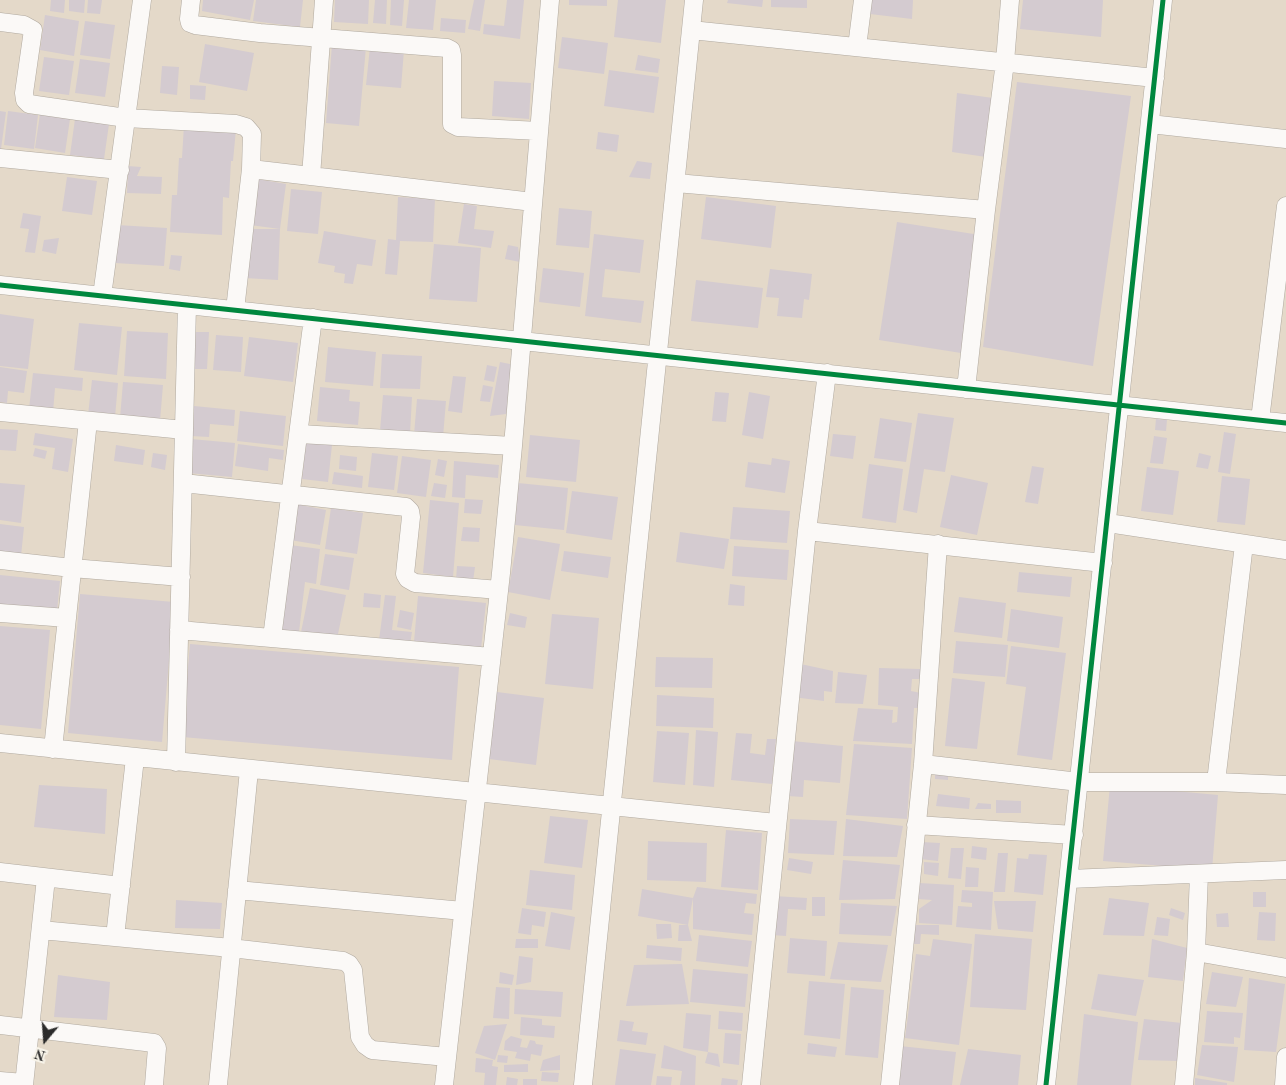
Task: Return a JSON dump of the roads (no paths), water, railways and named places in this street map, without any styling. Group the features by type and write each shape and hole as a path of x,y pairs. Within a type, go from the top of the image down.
{"street":[{"path":"102,296 142,0"},
{"path":"191,0 189,19 190,23 195,25 260,33 447,48 451,50 452,55 452,124 458,127 539,131"},
{"path":"311,176 324,0"},
{"path":"444,1085 499,590 513,446 550,0"},
{"path":"583,1085 694,0"},
{"path":"857,47 863,0"},
{"path":"966,389 1005,62 1010,0"},
{"path":"1046,1085 1163,0"},
{"path":"0,22 24,25 33,30 24,93 25,100 29,104 126,118 236,124 246,127 252,134 251,169 235,310"},
{"path":"691,30 1156,78"},
{"path":"1150,124 1286,139"},
{"path":"0,158 120,170"},
{"path":"251,169 533,202"},
{"path":"676,183 986,210"},
{"path":"1260,420 1286,206"},
{"path":"0,285 1286,423"},
{"path":"176,762 187,305"},
{"path":"272,638 314,318"},
{"path":"751,1085 807,531 827,374"},
{"path":"0,412 184,430"},
{"path":"53,749 88,421"},
{"path":"299,434 513,446"},
{"path":"183,483 406,507 412,516 405,574 408,579 415,583 499,590"},
{"path":"1108,523 1286,550"},
{"path":"807,531 1103,563"},
{"path":"890,1085 923,764 938,544"},
{"path":"1216,782 1244,544"},
{"path":"0,560 181,578"},
{"path":"0,613 67,618"},
{"path":"179,630 491,657"},
{"path":"0,743 776,823"},
{"path":"115,936 135,758"},
{"path":"923,764 1079,782 1216,782 1286,785"},
{"path":"218,1085 249,770"},
{"path":"916,825 1074,835"},
{"path":"1069,880 1286,870"},
{"path":"0,872 121,886"},
{"path":"1184,1085 1196,952 1199,874"},
{"path":"0,1081 24,1084 46,878"},
{"path":"237,890 463,911"},
{"path":"41,930 115,936 343,961 349,964 353,970 360,1037 365,1045 372,1050 447,1057"},
{"path":"1196,952 1286,968"},
{"path":"0,1025 154,1043 157,1048 154,1085"},
{"path":"1284,1085 1286,1057"}]}
